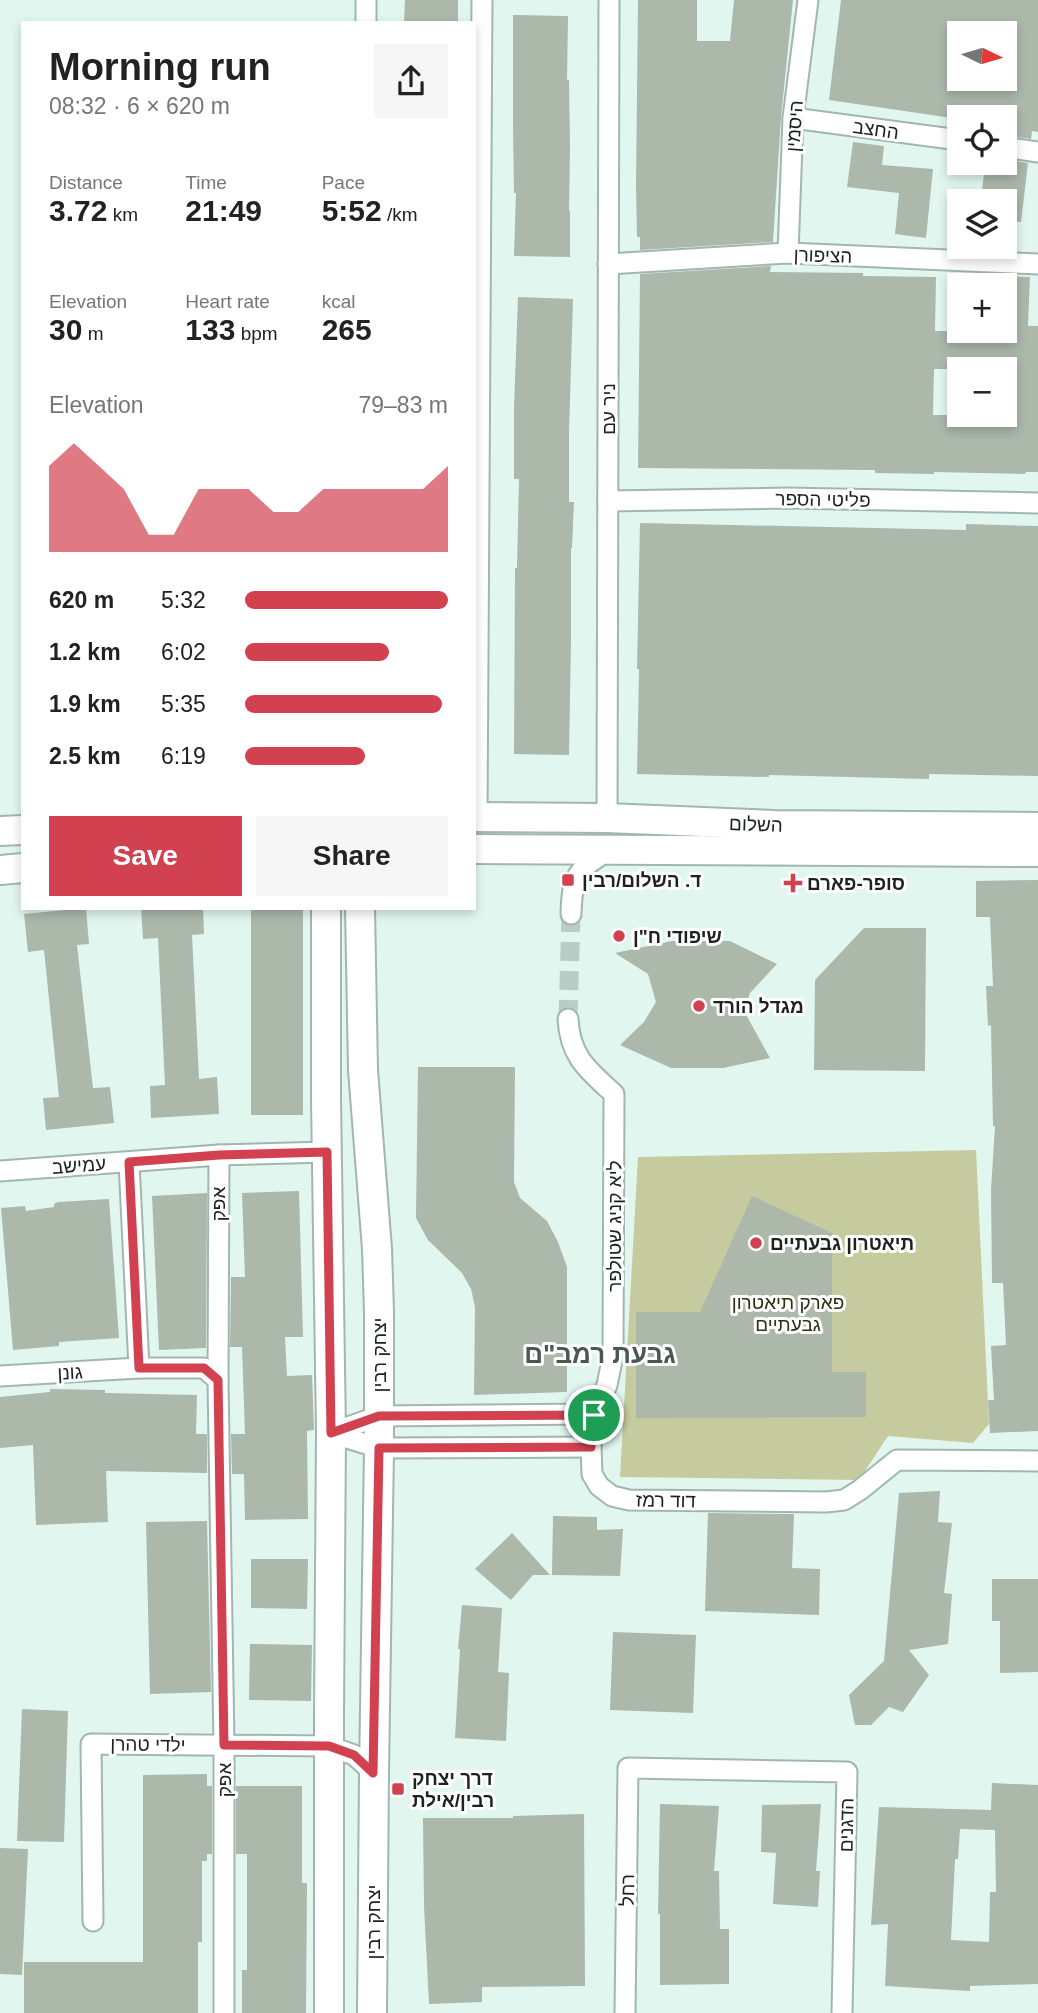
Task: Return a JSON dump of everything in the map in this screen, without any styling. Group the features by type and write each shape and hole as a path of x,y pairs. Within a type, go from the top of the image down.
{"main road":[{"name":"השלום","path":"476,817 607,818 774,825 1038,827"},
{"path":"0,831 21,830"},
{"name":"השלום","path":"476,849 1038,852"},
{"path":"0,870 21,868"},
{"path":"326,910 331,1433 329,2013"},
{"name":"יצחק רבין","path":"360,910 364,1097 377,1260 379,1416 372,2013"},
{"path":"360,939 376,910"}],"street":[{"path":"366,0 366,21"},
{"path":"476,817 482,0"},
{"name":"ניר עם","path":"607,818 609,0"},
{"name":"היסמין","path":"788,253 793,118 808,0"},
{"name":"החצב","path":"793,118 947,138"},
{"path":"1017,149 1038,152"},
{"name":"הציפורן","path":"608,264 788,253 1038,264"},
{"name":"פליטי הספר","path":"608,501 787,498 1038,503"},
{"path":"571,914 571,891 576,876 592,860 612,849"},
{"name":"ליא קניג שטולפר","path":"568,1019 573,1049 582,1064 614,1094 614,1356 607,1385 594,1415 591,1447"},
{"name":"עמישב","path":"0,1171 219,1155 327,1152"},
{"name":"אפק","path":"219,1155 218,1380 224,1745 224,2013"},
{"path":"129,1162 139,1368 204,1368 218,1380"},
{"name":"גונן","path":"0,1376 139,1368"},
{"path":"331,1433 379,1416 594,1415"},
{"path":"331,1433 379,1448 591,1447"},
{"name":"דוד רמז","path":"591,1447 592,1474 599,1486 612,1496 629,1500 826,1502 844,1500 897,1460 1038,1461"},
{"name":"ילדי טהרן","path":"93,1921 91,1744 329,1746 354,1755 373,1773"},
{"name":"רחל","path":"625,2013 628,1768"},
{"name":"הדגנים","path":"628,1768 847,1772 842,2013"}],"green space":[{"name":"פארק תיאטרון גבעתיים","path":"976,1150 989,1424 973,1443 888,1436 859,1480 620,1477 638,1157"}],"building":[{"path":"405,0 458,0 458,21 404,21"},
{"path":"638,0 697,0 697,41 730,41 734,0 793,0 781,117 773,242 640,250 640,237 637,237 636,186"},
{"path":"841,0 1038,0 1038,132 1032,131 1031,139 1017,137 1017,105 947,105 947,117 829,100"},
{"path":"513,15 568,16 570,257 514,256 516,193"},
{"path":"853,142 884,146 882,165 933,169 926,238 895,234 899,193 847,187"},
{"path":"1017,161 1028,163 1021,222 1017,222 1017,189 982,189 984,175 1017,175"},
{"path":"771,266 770,272 936,277 935,331 947,331 947,343 1017,343 1017,276 1030,277 1028,326 1038,326 1038,472 934,474 875,473 875,470 638,468 640,274"},
{"path":"518,297 573,299 569,433 569,502 574,502 569,755 514,754 515,568 519,479 514,479 514,408"},
{"path":"640,523 966,530 966,524 1038,526 1038,776 929,774 929,779 637,774"},
{"path":"1038,880 1038,1431 990,1433 988,1400 994,1400 991,1346 1006,1345 1003,1283 992,1283 991,1189 995,1126 991,1025 988,1026 986,986 993,986 990,917 976,917 976,881"},
{"path":"86,910 89,944 77,945 93,1088 110,1087 114,1123 46,1130 43,1098 59,1097 44,950 28,952 24,914"},
{"path":"141,910 203,910 204,934 192,935 199,1079 217,1077 219,1114 151,1118 150,1086 165,1085 158,938 143,939"},
{"path":"251,910 303,910 303,1115 251,1115"},
{"path":"864,928 926,928 925,1071 814,1070 815,980"},
{"name":"מגדל הורד","path":"672,941 730,941 777,964 750,993 744,1011 770,1058 723,1068 671,1068 620,1045 644,1022 656,1002 648,974 615,953"},
{"path":"418,1067 515,1067 514,1182 520,1198 547,1221 567,1267 567,1392 474,1395 475,1307 471,1289 462,1273 428,1240 416,1218"},
{"path":"299,1191 303,1337 285,1337 287,1376 312,1375 314,1430 307,1431 308,1519 245,1520 244,1474 232,1474 231,1434 245,1434 242,1347 230,1347 231,1277 245,1277 242,1193"},
{"path":"207,1193 206,1348 159,1350 152,1196"},
{"path":"752,1196 832,1233 832,1372 866,1372 866,1417 636,1418 636,1312 700,1312"},
{"path":"109,1199 119,1338 59,1342 59,1346 13,1350 1,1208 25,1206 26,1211 54,1207 58,1202"},
{"path":"50,1389 197,1395 196,1434 207,1434 207,1473 106,1471 108,1522 36,1525 33,1445 0,1448 0,1397 50,1392"},
{"path":"940,1491 938,1522 952,1523 944,1593 952,1594 948,1644 909,1650 929,1675 903,1712 889,1707 871,1725 855,1725 849,1695 884,1661 899,1493"},
{"path":"708,1513 794,1514 792,1568 820,1569 819,1615 705,1611"},
{"path":"553,1516 597,1517 597,1530 623,1529 620,1576 552,1575"},
{"path":"207,1521 211,1692 150,1694 146,1522"},
{"path":"512,1533 550,1575 533,1575 511,1600 475,1569"},
{"path":"251,1559 308,1559 307,1609 251,1608"},
{"path":"992,1579 1038,1579 1038,1672 1000,1673 1000,1621 992,1621"},
{"path":"462,1605 502,1608 498,1672 509,1673 506,1741 455,1738"},
{"path":"613,1632 696,1635 693,1713 610,1710"},
{"path":"250,1644 312,1645 311,1701 249,1700"},
{"path":"22,1709 68,1711 64,1842 17,1841"},
{"path":"207,1774 207,1786 212,1786 212,1854 207,1854 207,1861 202,1861 202,1942 198,1942 198,2013 24,2013 24,1962 143,1962 143,1775"},
{"path":"992,1783 1038,1785 1038,1984 970,1986 970,1991 885,1986 888,1924 871,1925 879,1807 991,1810","holes":["960,1829 995,1830 996,1892 990,1892 989,1942 951,1940 955,1859 958,1859"]},
{"path":"236,1786 302,1786 302,1883 307,1883 306,2013 242,2013 242,1970 247,1970 247,1854 236,1854"},
{"path":"660,1804 719,1806 714,1871 719,1871 720,1929 729,1929 729,1984 660,1985"},
{"path":"821,1804 816,1871 820,1871 818,1907 773,1904 776,1853 761,1852 762,1805"},
{"path":"584,1814 585,1986 482,1987 482,2002 429,2004 423,1818 513,1818"},
{"path":"0,1848 28,1849 22,1975 0,1974"}],"tunnel":[{"path":"568,1019 571,914"}],"place":[{"name":"ד. השלום/רבין","path":"568,880"},
{"name":"סופר-פארם","path":"793,883"},
{"name":"שיפודי ח\"ן","path":"619,936"},
{"name":"מגדל הורד","path":"699,1006"},
{"name":"תיאטרון גבעתיים","path":"756,1243"},
{"name":"דרך יצחק רבין/אילת","path":"398,1789"}],"district":[{"name":"גבעת רמב\"ם","path":"600,1354"}],"route":[{"path":"327,1152 331,1433 379,1416 594,1415 591,1447 379,1448 373,1773 354,1755 329,1746 224,1745 218,1380 204,1368 139,1368 129,1162 219,1155 327,1152"}]}
